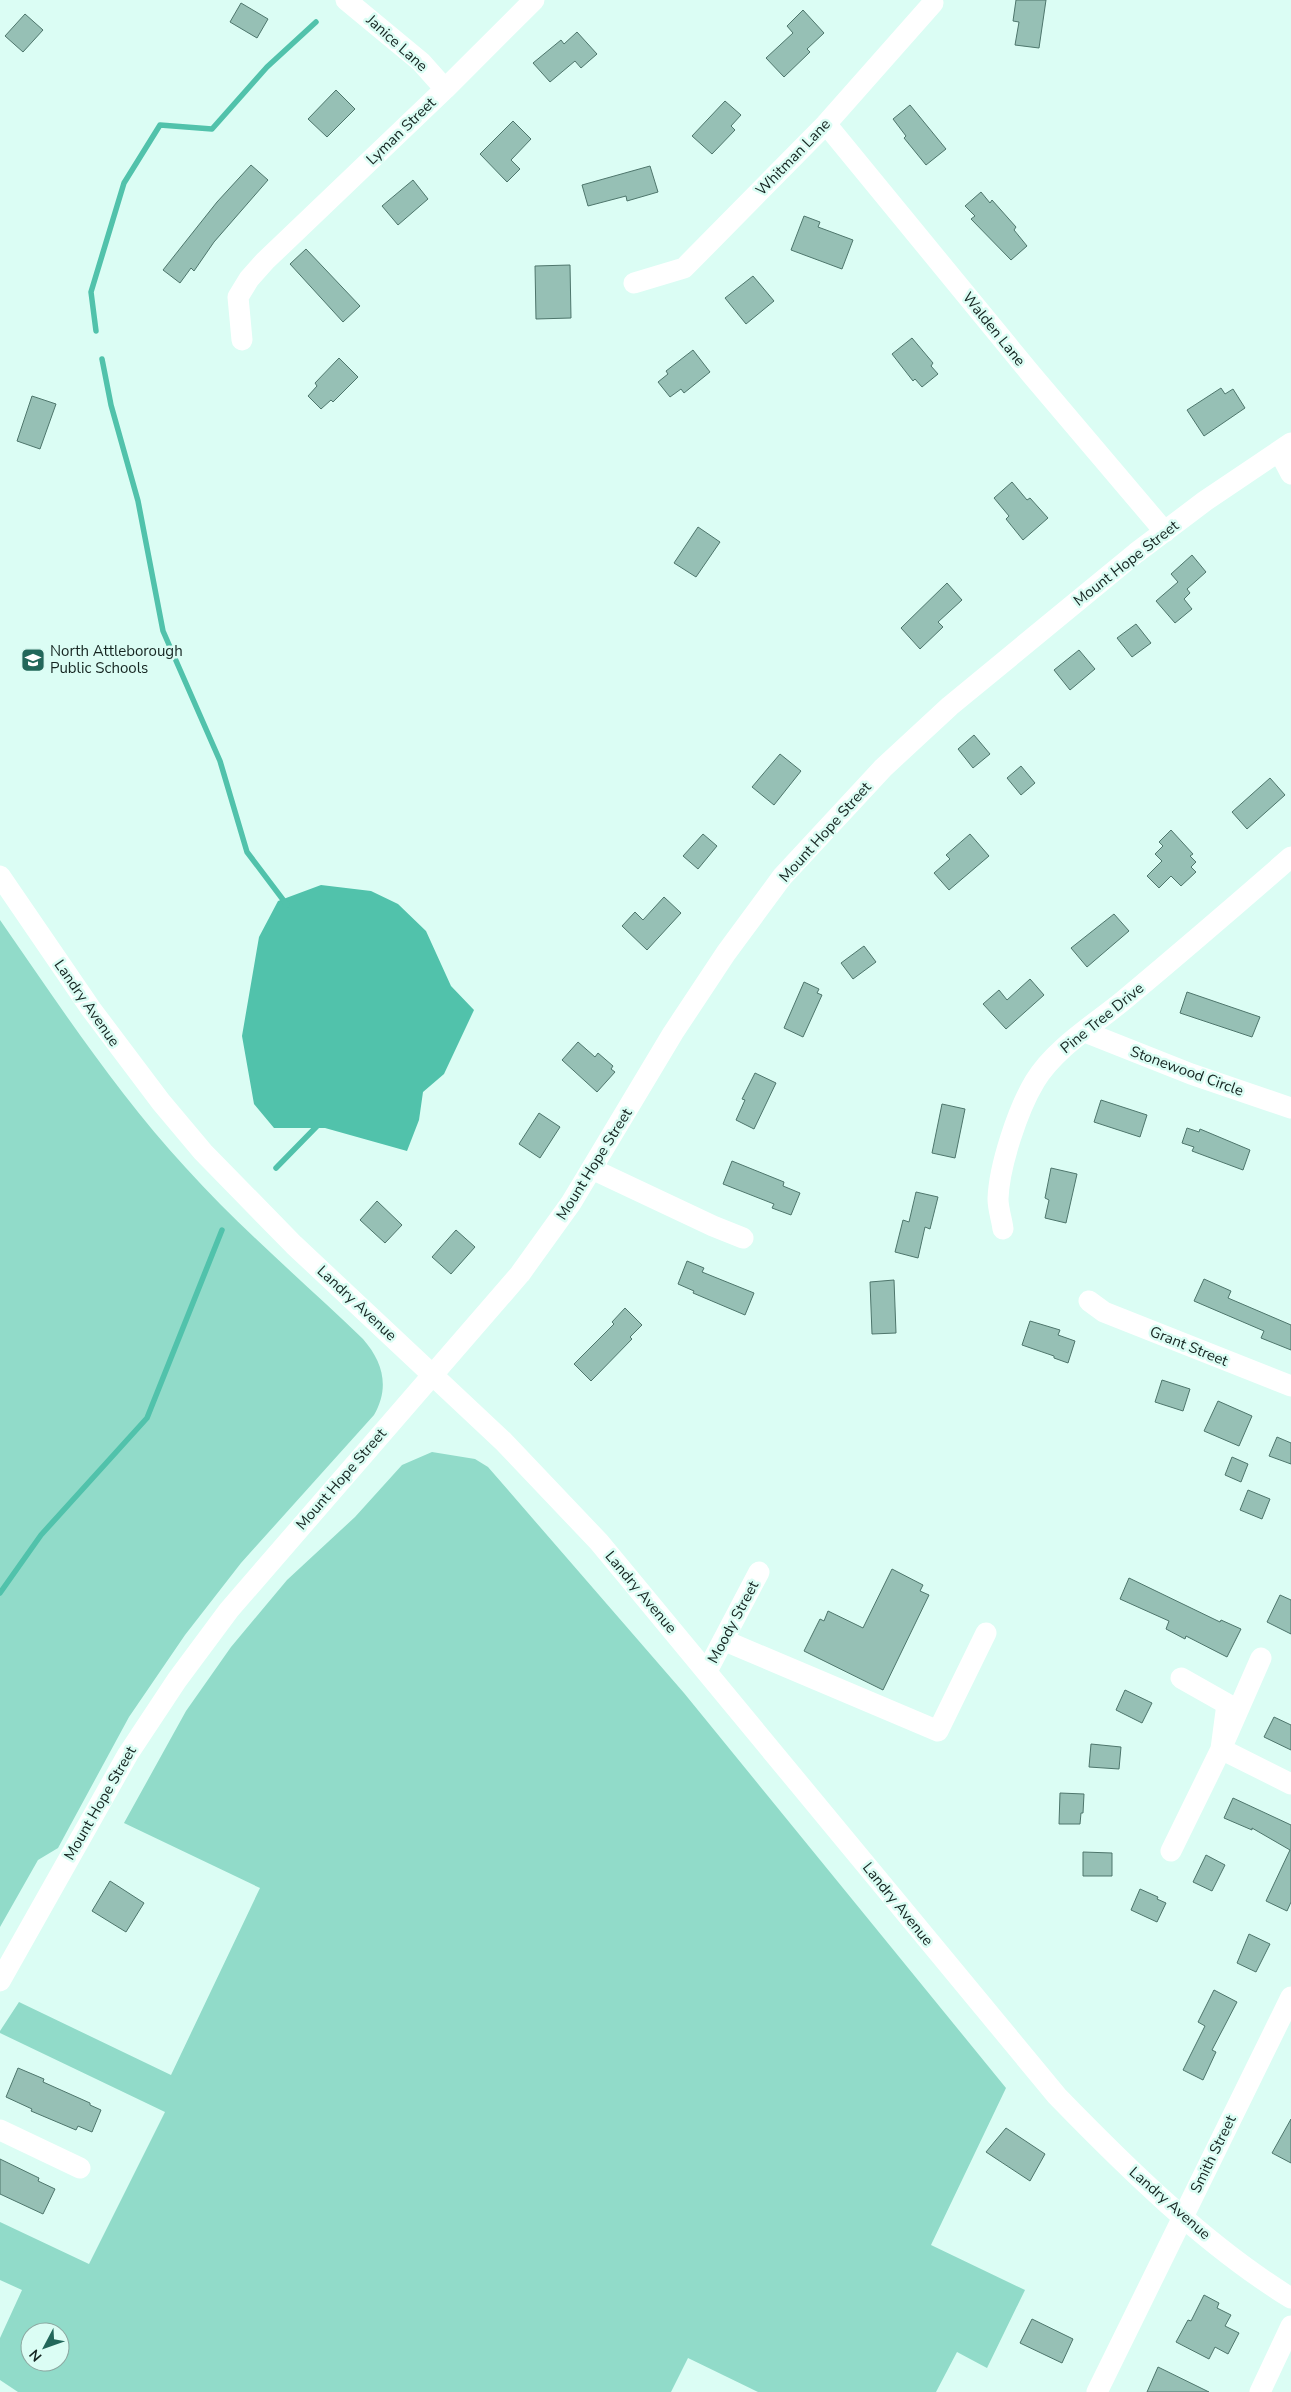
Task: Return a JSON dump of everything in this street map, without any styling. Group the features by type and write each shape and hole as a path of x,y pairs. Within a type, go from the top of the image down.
{"street":[{"name":"Janice Lane","path":"346,0 421,62 445,89"},
{"name":"Lyman Street","path":"242,340 238,297 249,279 265,261 445,89 534,0"},
{"name":"Whitman Lane","path":"634,283 684,268 826,124 933,3"},
{"name":"Walden Lane","path":"826,124 1031,374 1165,532"},
{"name":"Mount Hope Street","path":"0,1981 128,1754 177,1680 229,1610 432,1373 520,1274 566,1210 673,1033 726,953 782,877 883,768 950,706 1205,501 1285,447"},
{"path":"1285,447 1291,474"},
{"name":"Pine Tree Drive","path":"1003,1229 998,1200 1004,1164 1018,1116 1035,1080 1052,1059 1291,857"},
{"name":"Landry Avenue","path":"0,876 108,1033 204,1152 294,1245 432,1373 552,1490 599,1542 1057,2096 1098,2138 1183,2216 1260,2277 1291,2298"},
{"name":"Stonewood Circle","path":"1085,1032 1191,1074 1291,1108"},
{"path":"592,1168 713,1226 743,1238"},
{"name":"Grant Street","path":"1089,1301 1104,1312 1291,1386"},
{"name":"Moody Street","path":"706,1671 759,1572"},
{"path":"723,1640 938,1731 986,1633"},
{"path":"1171,1851 1221,1750 1261,1658"},
{"path":"1182,1678 1227,1704 1221,1750"},
{"path":"1221,1750 1291,1784"},
{"name":"Smith Street","path":"1097,2392 1291,1997"},
{"path":"0,2130 80,2168"},
{"path":"1260,2392 1291,2326"}],"shaded area":[{"path":"321,885 371,891 398,904 426,931 451,986 474,1010 444,1074 423,1092 419,1120 407,1151 325,1128 274,1128 254,1104 242,1036 259,937 278,901"},
{"path":"0,920 112,1079 160,1139 207,1191 363,1339 379,1366 383,1385 379,1405 374,1415 241,1563 185,1635 129,1717 58,1848 38,1860 0,1927"},
{"path":"432,1452 475,1459 488,1467 684,1693 1006,2088 931,2245 1025,2290 987,2368 957,2352 936,2392 758,2392 688,2358 671,2392 18,2392 0,2380 0,2338 22,2290 0,2280 0,2222 89,2264 165,2112 0,2033 0,2031 19,2002 171,2075 260,1888 124,1823 186,1711 231,1647 287,1580 355,1517 402,1465"}],"building":[{"path":"1016,0 1046,0 1039,48 1015,45 1019,22 1013,21"},
{"path":"241,3 268,19 257,38 230,22"},
{"path":"803,10 824,33 807,49 810,52 784,77 766,58 793,33 787,26"},
{"path":"25,14 43,30 23,52 5,36"},
{"path":"577,32 597,54 581,68 575,61 550,82 533,63 561,40 564,44"},
{"path":"336,90 355,109 327,137 308,119"},
{"path":"725,101 741,115 731,126 735,130 712,154 692,136"},
{"path":"910,105 946,149 926,165 904,138 906,136 893,119"},
{"path":"513,121 531,139 511,160 520,169 507,182 480,154"},
{"path":"251,165 268,180 214,242 194,271 191,268 180,283 163,270 217,202"},
{"path":"650,166 658,192 627,201 626,196 588,206 582,185"},
{"path":"413,180 428,199 398,225 382,206"},
{"path":"981,192 990,203 992,200 1016,227 1014,230 1027,246 1011,260 971,219 975,216 965,206"},
{"path":"804,216 820,222 818,227 853,240 842,269 791,250"},
{"path":"306,249 360,306 343,322 290,264"},
{"path":"570,265 571,318 536,319 535,266"},
{"path":"753,276 774,301 746,324 725,298"},
{"path":"912,338 933,363 931,366 938,374 922,387 915,379 913,381 892,354"},
{"path":"693,350 710,372 684,393 681,389 670,397 658,382 668,374 666,371"},
{"path":"339,358 358,377 333,402 331,400 321,409 308,396 317,386 315,383"},
{"path":"1221,388 1225,394 1233,389 1245,408 1204,436 1187,410"},
{"path":"32,396 56,404 40,449 17,441"},
{"path":"1012,482 1027,500 1030,498 1048,518 1023,540 1006,519 1009,516 994,498"},
{"path":"698,527 720,542 696,577 674,563"},
{"path":"1192,555 1206,572 1187,589 1190,593 1184,599 1192,609 1175,623 1156,601 1178,582 1171,574"},
{"path":"947,583 962,600 938,622 943,627 920,649 901,628"},
{"path":"1136,624 1151,643 1132,657 1117,638"},
{"path":"1079,650 1095,669 1070,690 1054,670"},
{"path":"974,735 990,754 973,768 958,749"},
{"path":"780,754 801,771 774,805 752,787"},
{"path":"1021,766 1035,783 1021,795 1007,778"},
{"path":"1270,778 1285,795 1247,829 1232,812"},
{"path":"1171,830 1193,854 1190,856 1196,862 1191,867 1196,872 1181,886 1171,876 1159,888 1147,876 1162,861 1155,854 1163,846 1159,842"},
{"path":"703,834 717,846 698,869 683,856"},
{"path":"970,834 989,856 949,890 934,873 950,859 946,855"},
{"path":"664,897 681,913 647,950 622,926 635,912 643,920"},
{"path":"1114,914 1129,931 1087,967 1071,948"},
{"path":"864,946 876,962 853,979 841,963"},
{"path":"1030,979 1044,995 1006,1029 983,1004 999,990 1007,1000"},
{"path":"804,982 819,989 817,993 822,995 803,1037 784,1028"},
{"path":"1187,992 1260,1017 1252,1037 1180,1013"},
{"path":"578,1042 595,1057 598,1053 613,1066 611,1069 615,1072 597,1092 562,1060"},
{"path":"755,1073 776,1083 754,1129 736,1120 745,1100 742,1099"},
{"path":"1101,1100 1147,1115 1140,1137 1094,1122"},
{"path":"942,1104 965,1109 955,1158 932,1153"},
{"path":"539,1113 560,1127 540,1158 519,1144"},
{"path":"1187,1128 1199,1132 1200,1129 1250,1150 1243,1170 1192,1151 1194,1147 1182,1143"},
{"path":"732,1161 784,1182 783,1186 800,1193 791,1215 772,1208 774,1204 723,1184"},
{"path":"1051,1168 1077,1174 1066,1223 1045,1218 1049,1200 1045,1198"},
{"path":"916,1192 938,1197 930,1229 925,1227 918,1258 895,1252 903,1220 909,1222"},
{"path":"377,1201 402,1225 385,1243 360,1220"},
{"path":"456,1230 475,1247 451,1274 432,1257"},
{"path":"687,1261 704,1268 702,1272 754,1293 745,1315 693,1293 694,1291 678,1284"},
{"path":"1204,1279 1231,1291 1228,1298 1291,1325 1291,1350 1261,1338 1264,1331 1194,1301"},
{"path":"894,1280 896,1333 872,1334 870,1282"},
{"path":"625,1308 642,1325 630,1337 632,1339 591,1381 574,1364 614,1324 612,1322"},
{"path":"1030,1321 1060,1330 1058,1335 1075,1341 1068,1363 1022,1345"},
{"path":"1162,1380 1190,1389 1183,1411 1155,1402"},
{"path":"1218,1401 1252,1416 1239,1446 1204,1431"},
{"path":"1277,1437 1291,1443 1291,1464 1269,1456"},
{"path":"1232,1457 1248,1464 1241,1482 1225,1475"},
{"path":"1248,1490 1270,1499 1262,1519 1240,1510"},
{"path":"892,1569 923,1585 920,1591 929,1595 883,1690 804,1651 820,1619 824,1621 828,1611 863,1628"},
{"path":"1129,1578 1220,1622 1221,1620 1241,1629 1227,1657 1186,1636 1185,1639 1166,1629 1169,1621 1120,1599"},
{"path":"1280,1595 1291,1600 1291,1634 1267,1622"},
{"path":"1125,1690 1152,1703 1142,1723 1116,1710"},
{"path":"1274,1717 1291,1725 1291,1750 1264,1737"},
{"path":"1091,1744 1121,1747 1119,1769 1089,1767"},
{"path":"1060,1793 1084,1794 1083,1813 1081,1813 1080,1824 1059,1824"},
{"path":"1233,1798 1291,1825 1291,1902 1287,1911 1266,1901 1290,1850 1252,1828 1252,1830 1224,1818"},
{"path":"1083,1852 1112,1853 1112,1876 1083,1876"},
{"path":"1206,1855 1225,1865 1212,1891 1193,1882"},
{"path":"110,1881 144,1903 126,1932 92,1911"},
{"path":"1140,1889 1166,1903 1157,1922 1131,1910"},
{"path":"1249,1934 1270,1944 1256,1972 1237,1963"},
{"path":"1214,1990 1237,2002 1212,2050 1216,2052 1203,2080 1183,2070 1205,2026 1198,2022"},
{"path":"18,2068 44,2079 43,2082 90,2103 90,2105 101,2110 92,2132 78,2126 76,2130 31,2111 32,2109 6,2097"},
{"path":"1291,2119 1291,2163 1272,2153"},
{"path":"1006,2128 1045,2154 1030,2181 986,2152"},
{"path":"0,2159 39,2178 38,2181 55,2189 43,2214 0,2194"},
{"path":"1204,2295 1219,2303 1217,2308 1231,2315 1225,2326 1239,2333 1228,2354 1215,2347 1209,2359 1176,2342 1188,2320 1191,2321"},
{"path":"1032,2319 1073,2339 1062,2363 1020,2343"},
{"path":"1158,2367 1209,2392 1147,2392"}],"waterway":[{"path":"96,331 91,292 124,183 160,125 212,129 267,67 316,22"},
{"path":"102,359 111,405 138,501 163,631 220,761 247,852 287,905"},
{"path":"276,1168 320,1123"},
{"path":"0,1593 41,1535 147,1418 222,1230"}],"place":[{"name":"North Attleborough Public Schools","path":"33,660"}]}
